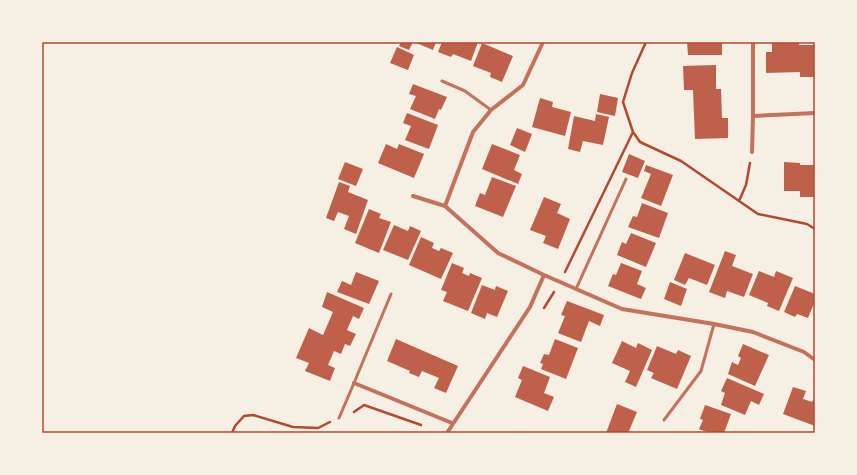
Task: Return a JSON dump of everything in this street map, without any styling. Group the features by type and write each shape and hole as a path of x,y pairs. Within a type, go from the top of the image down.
{"street":[{"path":"445,206 473,132 491,110 523,85 543,42"},
{"path":"752,152 753,42"},
{"path":"753,116 815,113"},
{"path":"413,196 445,206 498,253 622,309 753,332 804,352 815,360"},
{"path":"447,433 452,423 530,307 544,275"},
{"path":"354,383 452,423"}],"lane":[{"path":"442,81 465,91 491,110"},
{"path":"576,289 626,179"},
{"path":"339,418 391,294"},
{"path":"664,420 701,371 714,324"}],"path":[{"path":"646,42 632,73 623,102 633,132 640,142 681,161 758,214 807,224 815,229"},
{"path":"540,314 560,282 633,132"},
{"path":"739,201 746,185 752,152"},
{"path":"232,433 244,416 253,415 293,427 318,428 339,418 350,416 364,405 421,425"}],"building":[{"path":"401,42 413,42 409,50 399,46"},
{"path":"414,42 436,42 433,50"},
{"path":"442,42 478,42 471,61 453,54 451,57 438,52"},
{"path":"687,42 722,42 722,55 688,55"},
{"path":"772,42 799,42 799,45 815,45 815,77 800,77 800,72 766,73 766,52 772,52"},
{"path":"482,43 513,56 502,82 490,77 491,73 473,66"},
{"path":"397,47 414,55 408,70 390,63"},
{"path":"716,65 716,89 721,89 722,118 728,118 728,138 695,139 693,90 684,90 683,66"},
{"path":"413,84 447,97 441,110 439,109 435,119 410,109 416,96 409,94"},
{"path":"600,94 618,98 615,116 597,112"},
{"path":"540,98 553,102 552,107 571,112 565,136 532,127"},
{"path":"407,113 438,125 429,149 405,140 411,126 403,123"},
{"path":"596,114 609,117 603,145 583,141 580,152 568,149 574,116 595,121"},
{"path":"517,128 532,134 525,152 510,145"},
{"path":"386,144 397,149 399,144 424,154 414,178 378,163"},
{"path":"492,144 520,155 514,170 522,174 518,184 482,169"},
{"path":"629,154 645,161 638,178 622,172"},
{"path":"345,162 363,169 356,186 338,179"},
{"path":"784,162 800,163 800,165 815,165 815,197 800,197 800,191 784,191"},
{"path":"646,165 673,175 661,206 641,198 651,174 644,171"},
{"path":"492,177 516,186 503,217 475,206 480,193 485,195"},
{"path":"339,182 350,186 348,192 368,200 356,234 344,229 349,216 338,212 334,221 326,218"},
{"path":"544,197 561,204 557,213 570,219 558,249 543,243 546,236 530,230"},
{"path":"642,203 668,213 659,238 628,227 633,216 637,217"},
{"path":"369,209 381,214 379,218 391,222 379,253 355,243"},
{"path":"394,225 408,231 410,226 421,231 408,260 383,250"},
{"path":"631,233 656,243 646,267 617,255 622,242 626,244"},
{"path":"421,237 434,243 432,248 439,251 441,248 453,253 441,279 409,265"},
{"path":"725,251 736,255 732,266 753,274 744,297 727,291 725,298 709,292"},
{"path":"685,253 715,265 707,285 689,278 685,285 674,280"},
{"path":"452,263 464,268 462,273 469,276 470,273 482,278 468,311 443,301 447,292 441,290"},
{"path":"621,263 642,271 637,284 646,288 641,299 608,286 613,274 616,275"},
{"path":"759,271 774,277 776,271 793,278 779,311 767,306 768,303 749,295"},
{"path":"356,272 379,281 369,304 337,292 342,281 351,285"},
{"path":"670,282 687,289 681,306 664,299"},
{"path":"482,285 495,290 496,286 508,291 497,317 487,313 485,319 471,313"},
{"path":"795,286 815,294 815,301 808,318 797,314 795,317 784,312"},
{"path":"327,292 364,308 359,319 353,316 347,330 356,334 350,346 345,344 341,354 334,351 328,365 335,368 330,381 305,371 309,363 296,358 309,328 323,335 333,312 322,307"},
{"path":"567,301 604,315 600,326 589,321 581,342 558,333 565,316 561,315"},
{"path":"396,339 458,366 446,393 434,388 439,378 422,371 419,377 409,373 410,371 387,361"},
{"path":"555,339 578,348 566,379 541,369 543,364 540,363 544,354 549,355"},
{"path":"622,341 636,348 638,343 652,350 636,387 625,382 630,371 612,363"},
{"path":"743,344 769,355 755,386 728,374 732,362 738,365 741,358 738,356"},
{"path":"657,346 676,354 678,350 691,356 677,389 651,378 654,373 647,370"},
{"path":"523,366 550,377 544,393 554,397 548,411 515,397 522,380 518,378"},
{"path":"727,378 764,394 759,405 751,401 745,415 721,405 725,393 721,391"},
{"path":"793,387 806,391 803,399 812,402 815,398 815,426 783,414"},
{"path":"617,404 637,412 629,431 633,433 606,433"},
{"path":"705,405 731,414 724,433 709,433 699,429 703,420 700,419"}]}
